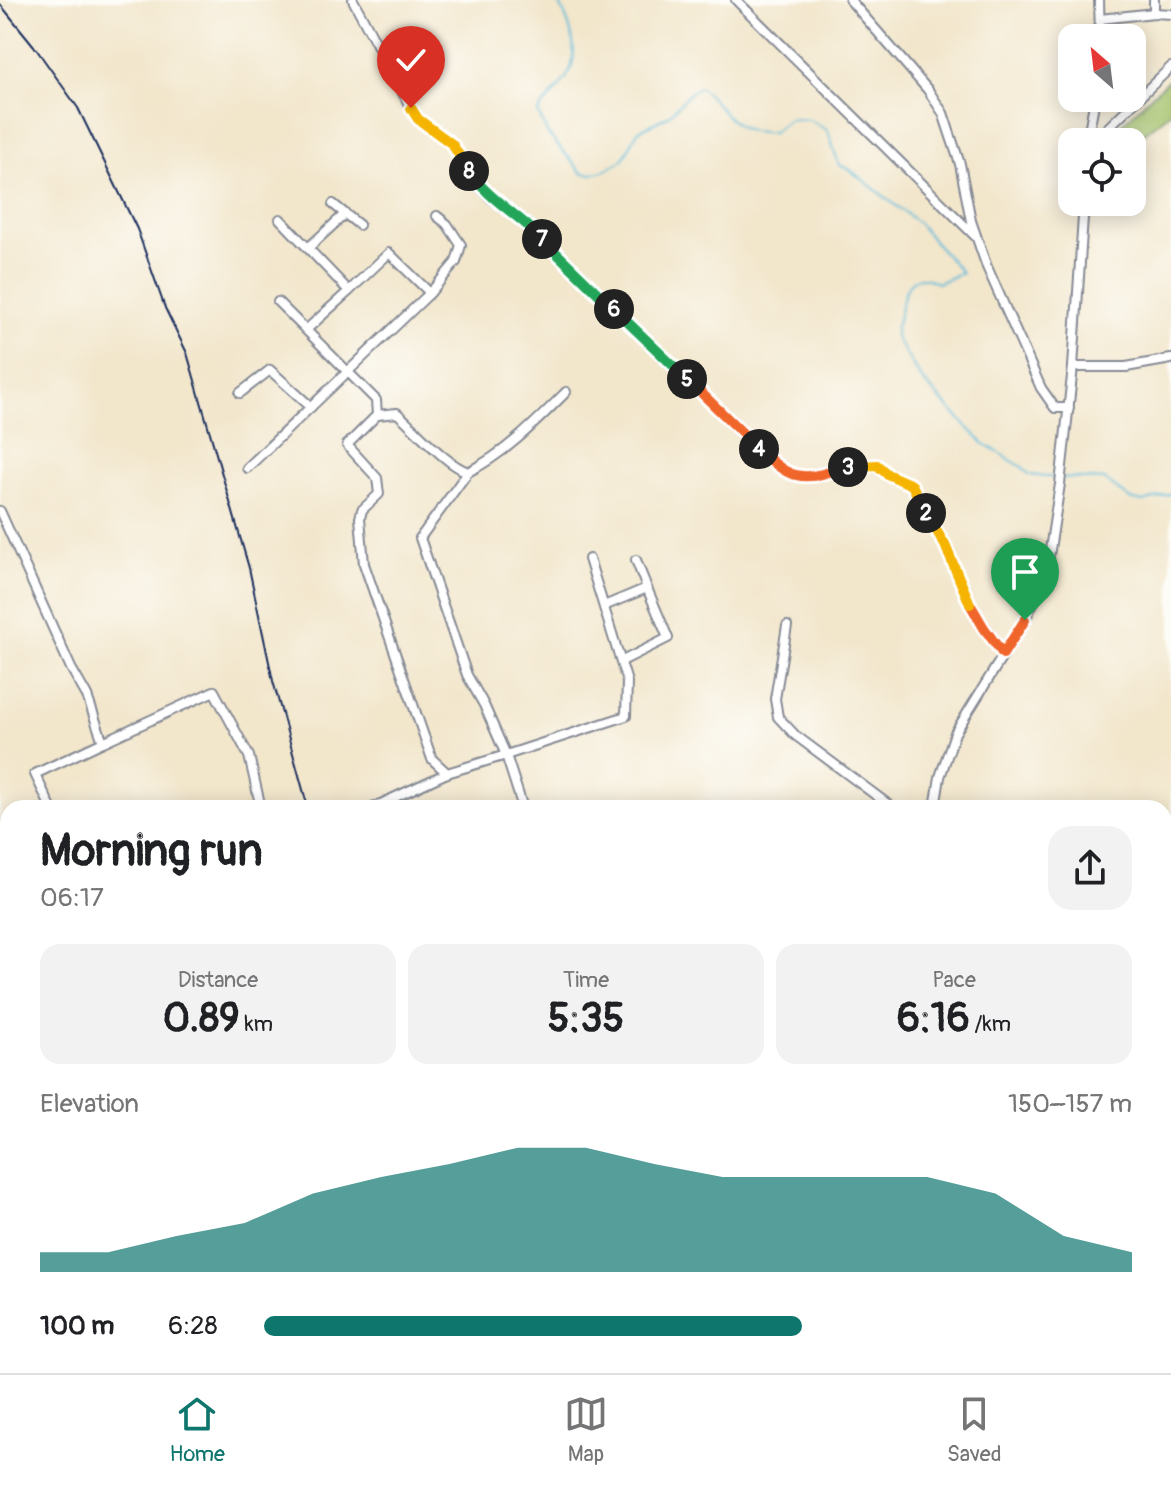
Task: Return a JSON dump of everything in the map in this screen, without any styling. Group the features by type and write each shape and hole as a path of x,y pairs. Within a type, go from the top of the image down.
{"street":[{"path":"353,0 418,119 452,144 481,188 525,222 779,468 794,477 808,477 840,468 877,465 887,474 912,485 945,545 973,610 1003,654"},
{"path":"736,0 976,236"},
{"path":"850,0 938,103 960,164 976,236 1041,388 1055,408 1069,408"},
{"path":"1099,0 1100,24"},
{"path":"1154,0 1154,13"},
{"path":"1100,19 1171,14"},
{"path":"1108,128 1171,67"},
{"path":"333,204 359,225"},
{"path":"308,248 345,214"},
{"path":"247,468 430,293 456,262 461,245 447,224 437,216"},
{"path":"936,800 940,777 955,733 1038,598 1046,576 1069,408 1083,216"},
{"path":"280,219 349,291"},
{"path":"306,330 389,253 430,293"},
{"path":"278,302 376,400 377,415"},
{"path":"1073,367 1126,367 1171,359"},
{"path":"240,393 270,370 311,407"},
{"path":"520,800 506,755 467,675 420,538 468,472 484,464 512,442 566,392"},
{"path":"447,773 432,759 364,564 360,518 362,510 379,494 377,478 347,445 377,415 397,413 426,438 452,467 468,472"},
{"path":"0,511 71,668 87,696 103,742"},
{"path":"389,800 447,773 626,716 627,682 589,559"},
{"path":"622,661 668,638 636,560"},
{"path":"604,606 647,588"},
{"path":"787,626 775,699 778,717 795,735 882,800"},
{"path":"47,800 35,774 214,691 249,756 259,800"}],"green space":[{"path":"1170,78 1171,112 1146,132 1146,128 1118,128 1134,112 1146,112 1146,101"}],"waterway":[{"path":"558,0 570,29 573,59 566,78 538,113 547,133 582,173 604,171 622,161 638,131 668,116 699,87 730,119 746,129 773,132 789,119 810,120 828,131 839,165 849,169 917,222 962,273 937,283 920,278 906,289 895,337 923,381 983,443 1030,475 1058,478"},
{"path":"1064,478 1105,480 1130,499 1143,502 1171,494"}],"railway":[{"path":"0,4 78,108 137,229 165,308 187,353 249,568 273,681 306,800"}],"route":[{"path":"411,108 418,119 452,144 491,198 525,222 779,468 794,477 808,477 840,468 877,465 887,474 912,485 945,545 973,610 1003,654 1025,620"}]}
